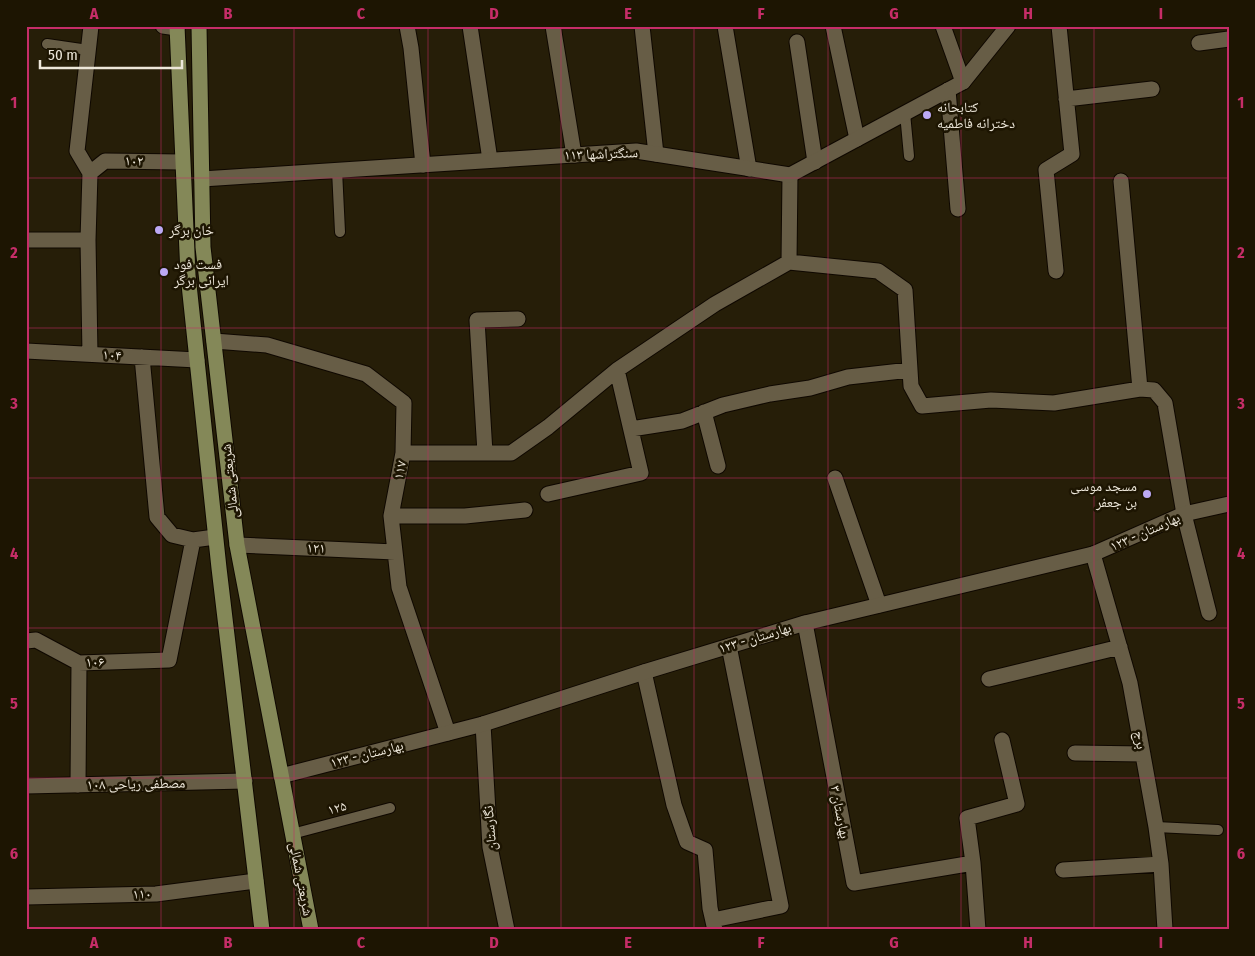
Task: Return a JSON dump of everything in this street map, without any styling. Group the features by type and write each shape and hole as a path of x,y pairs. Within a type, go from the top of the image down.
{"main road":[{"name":"شریعتی شمالی","path":"199,26 203,247 237,545 311,930"},
{"name":"شریعتی شمالی","path":"172,27 188,275 215,537 262,930"}],"street":[{"path":"90,354 88,240 90,173 78,151 91,26"},
{"path":"407,26 423,165"},
{"path":"470,26 490,160"},
{"path":"553,26 574,155"},
{"path":"642,26 656,154"},
{"path":"725,26 749,169"},
{"path":"833,26 857,139"},
{"path":"943,26 963,82"},
{"path":"790,262 790,175 963,82 1008,26"},
{"path":"1056,271 1046,170 1072,154 1059,26"},
{"path":"1199,43 1229,39"},
{"path":"796,42 815,162"},
{"path":"1066,99 1152,89"},
{"path":"948,90 958,209"},
{"name":"سنگتراشها ۱۱۳","path":"202,179 636,151 790,175"},
{"name":"۱۰۲","path":"90,173 105,161 182,162"},
{"path":"1121,181 1140,389"},
{"path":"26,240 88,240"},
{"path":"403,453 511,453 548,427 617,370 715,304 790,262 878,271 905,290 911,386 922,406 991,400 1054,403 1140,389 1154,390 1165,403 1184,514 1209,613"},
{"path":"485,453 477,320 518,318"},
{"name":"۱۱۷","path":"214,341 267,344 366,374 404,403 403,453 391,516 399,586 448,733"},
{"name":"۱۰۴","path":"26,351 197,360"},
{"path":"142,357 157,517 172,534 193,540 215,537"},
{"path":"548,494 641,473 617,370"},
{"path":"631,429 682,421 723,405 770,394 810,388 848,377 910,370"},
{"path":"704,412 718,466"},
{"path":"835,478 879,605"},
{"name":"بهارستان - ۱۲۳","path":"281,776 483,724 805,623 1093,554 1184,514 1229,504"},
{"path":"391,516 465,516 525,510"},
{"name":"۱۰۶","path":"26,641 36,640 79,663 169,660 193,540"},
{"name":"۱۲۱","path":"237,545 395,552"},
{"name":"برج","path":"1093,554 1130,683 1156,827 1161,864 1165,930"},
{"name":"بهارستان ۳","path":"805,623 854,883 973,863"},
{"path":"644,672 674,805 686,842 705,850 714,925 781,906 729,646"},
{"path":"989,679 1120,647"},
{"path":"78,785 79,663"},
{"name":"نگارستان","path":"483,724 490,847 508,930"},
{"path":"978,930 973,863 967,818 1017,804 1002,740"},
{"path":"1075,753 1143,754"},
{"name":"مصطفی ریاحی ۱۰۸","path":"26,786 245,781"},
{"path":"1063,870 1161,864"},
{"name":"۱۱۰","path":"26,898 156,894 256,881"}],"lane":[{"path":"47,44 88,50"},
{"path":"906,113 909,156"},
{"path":"337,170 340,232"},
{"name":"۱۲۵","path":"292,834 390,808"},
{"path":"1156,827 1218,830"}],"place":[{"name":"کتابحانه دخترانه فاطمیه","path":"927,115"},
{"name":"خان برگر","path":"159,230"},
{"name":"فست فود ایرانی برگر","path":"164,272"},
{"name":"مسجد موسی بن جعفر","path":"1147,494"}]}
